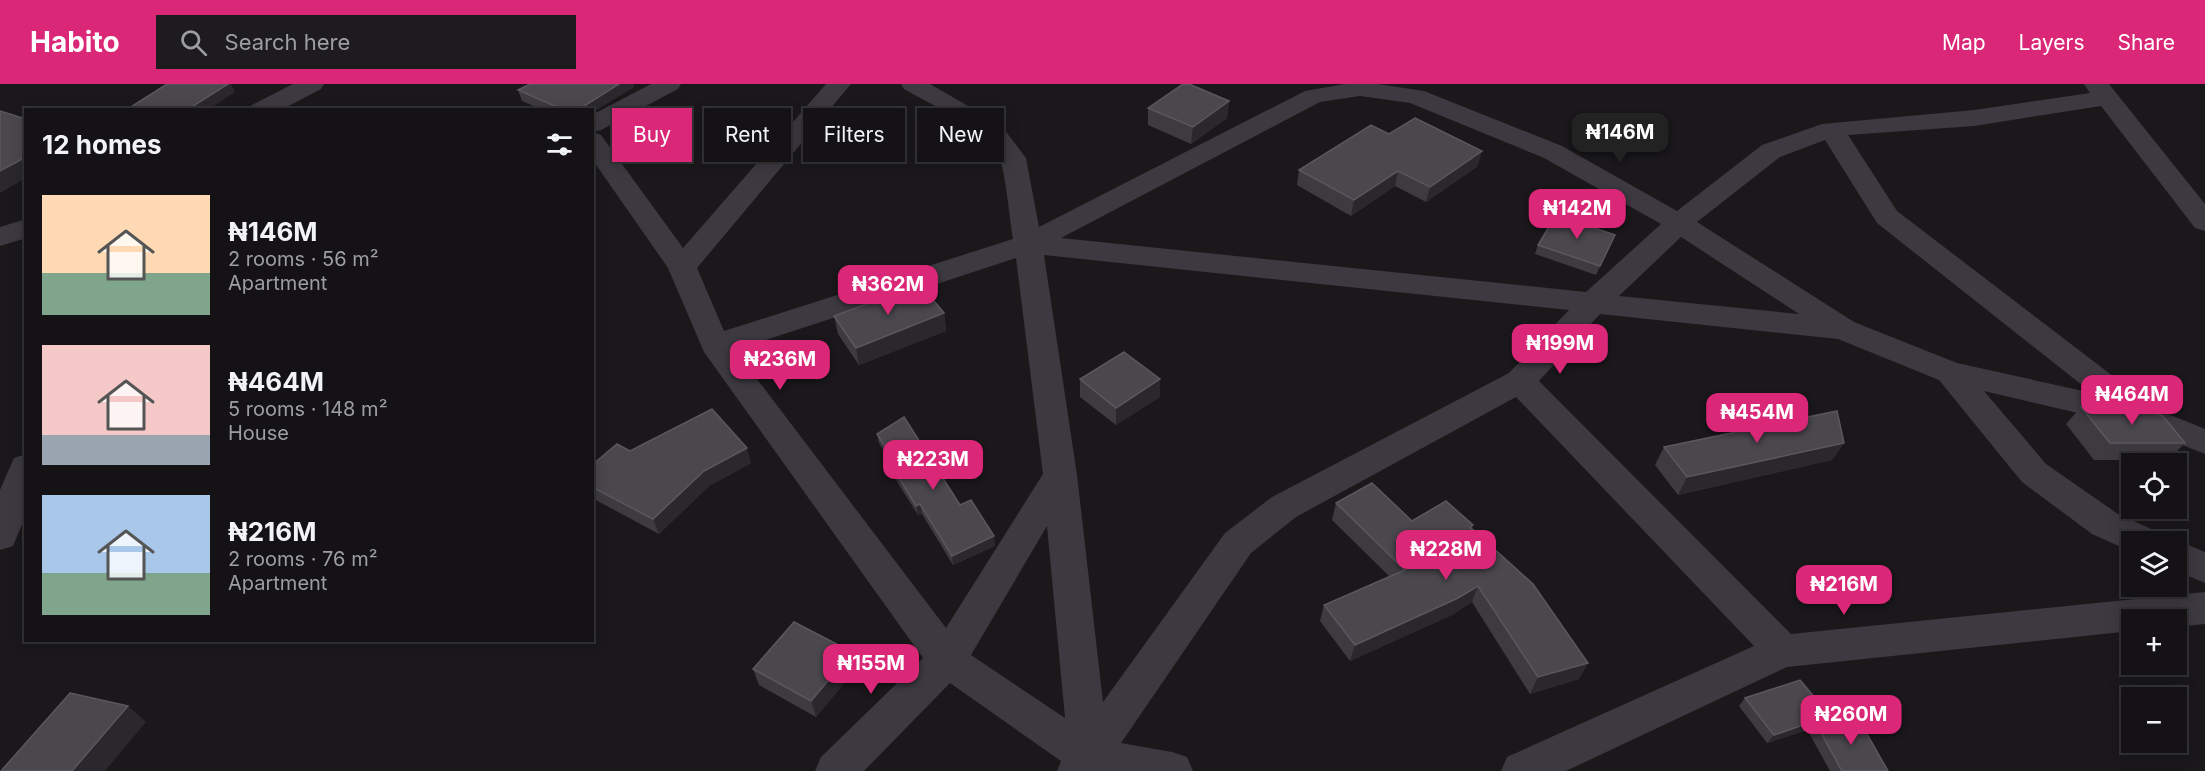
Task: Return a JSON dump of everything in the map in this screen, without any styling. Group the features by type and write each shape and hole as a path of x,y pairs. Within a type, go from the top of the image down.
{"street":[{"path":"265,108 312,84"},
{"path":"594,124 669,84"},
{"path":"682,267 839,84"},
{"path":"913,84 973,119 998,138 1013,158 1028,244 1060,475 1083,764"},
{"path":"715,345 1028,244 1314,96 1360,89 1415,96 1552,152 1679,223 1843,329 1950,372 2144,417 2205,442"},
{"path":"1083,764 1238,543 1284,507 1520,381 1594,302 1679,223 1771,152 1830,129 1974,118 2101,91 2205,222"},
{"path":"1830,129 1887,218 2144,417"},
{"path":"594,143 682,267 715,345 947,660 1083,764 1172,771"},
{"path":"0,237 24,229"},
{"path":"1028,244 1843,329"},
{"path":"1950,372 2034,472 2105,524 2121,531"},
{"path":"1520,381 1783,651"},
{"path":"0,536 24,472"},
{"path":"836,771 947,660 1060,475"},
{"path":"2187,560 2205,568"},
{"path":"1522,771 1783,651 2205,608"}],"building":[{"path":"167,84 228,84 190,108 129,108"},
{"path":"530,84 619,84 581,108 559,108 518,90"},
{"path":"1183,84 1189,84 1229,101 1193,127 1148,108"},
{"path":"0,111 24,118 24,158 0,171"},
{"path":"1415,118 1482,151 1430,187 1398,171 1354,200 1299,170 1371,125 1389,134"},
{"path":"1556,215 1615,235 1600,266 1538,245"},
{"path":"920,284 944,313 856,348 834,316"},
{"path":"1124,352 1160,379 1116,408 1080,379"},
{"path":"2081,407 2131,407 2152,412 2163,416 2185,443 2110,443"},
{"path":"712,409 747,448 704,471 653,519 594,488 594,463 617,444 630,451"},
{"path":"1837,411 1844,443 1687,477 1664,447"},
{"path":"904,417 960,505 971,500 994,536 952,556 920,504 916,506 887,458 891,456 877,434"},
{"path":"1372,483 1412,521 1446,501 1473,525 1470,527 1533,584 1588,663 1538,677 1478,586 1458,598 1355,645 1324,605 1405,570 1336,503"},
{"path":"794,622 852,652 811,701 753,669"},
{"path":"1800,680 1830,716 1774,735 1745,698"},
{"path":"70,693 128,706 72,771 1,771"},
{"path":"1858,718 1888,771 1842,771 1815,722"}]}
